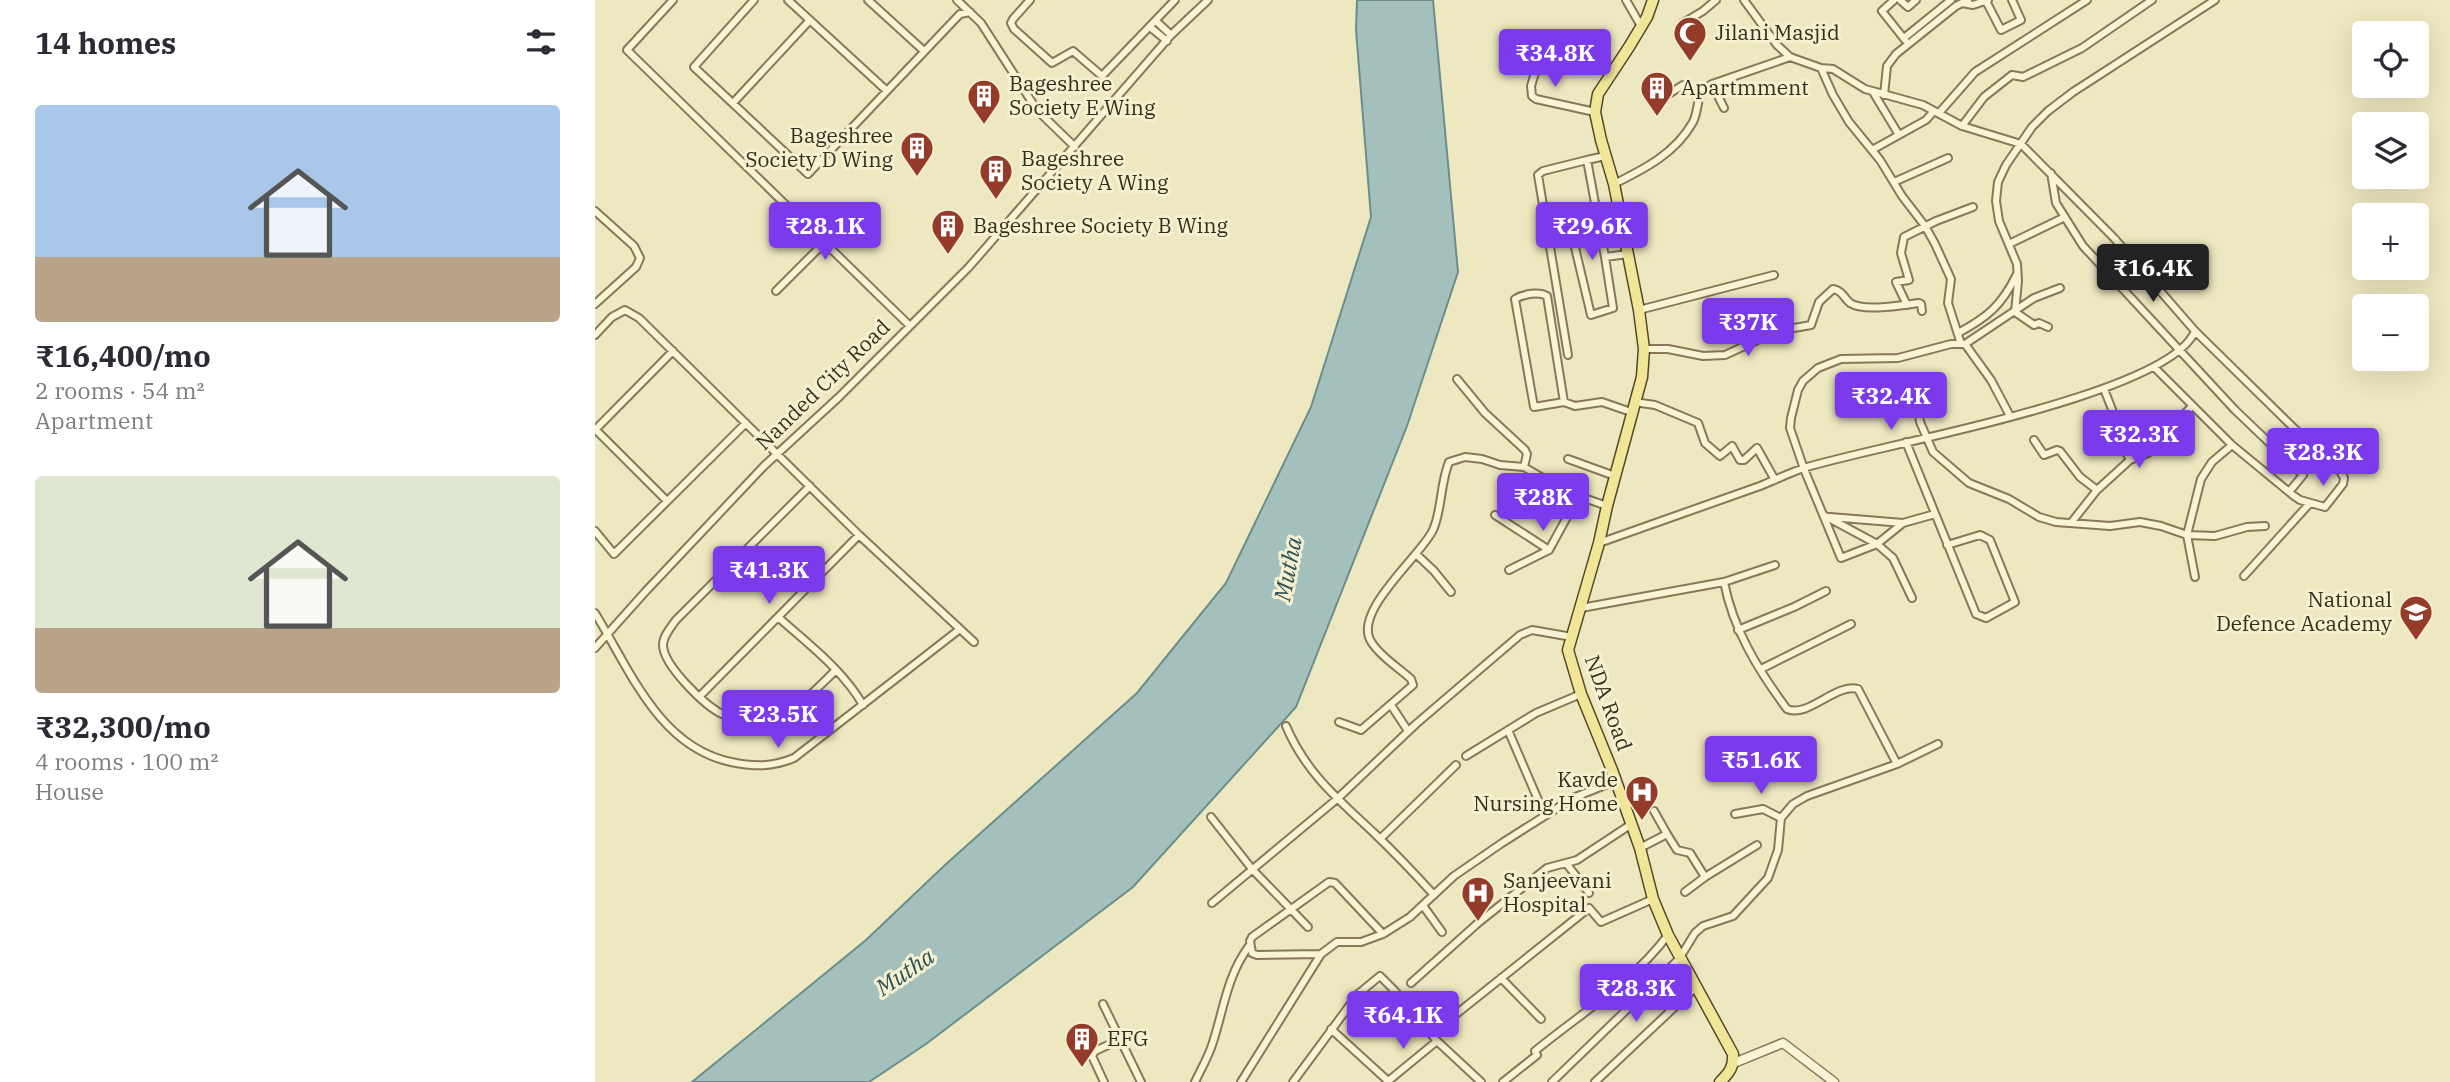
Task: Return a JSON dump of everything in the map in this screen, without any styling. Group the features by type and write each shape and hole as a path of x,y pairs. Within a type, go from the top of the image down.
{"main road":[{"path":"1595,112 1598,94 1629,47 1653,0"},
{"name":"NDA Road","path":"1595,112 1614,184 1644,349 1642,377 1569,650 1581,694 1640,848 1653,899 1679,959 1731,1046 1734,1063"},
{"path":"1720,1082 1734,1063"}],"street":[{"path":"673,0 627,50 910,326"},
{"path":"754,0 694,67 808,174 960,14 969,12"},
{"path":"789,0 887,91"},
{"path":"868,0 924,51"},
{"path":"957,0 981,23 1037,110 1075,147"},
{"path":"1030,0 1013,19 1011,23 1014,29 1052,63 1073,51 1101,75 1105,75 1175,0"},
{"name":"Nanded City Road","path":"595,648 700,533 969,267 1169,38 1208,0"},
{"path":"1626,0 1641,26"},
{"path":"1683,23 1716,0"},
{"path":"1744,0 1777,45 1790,57 1821,68 1833,69 1884,95 1923,105 1962,126 2021,144 2114,239 2195,331 2341,472 2343,484 2325,507 2300,500 2232,445 2154,368"},
{"path":"1893,0 1882,11 1906,41"},
{"path":"1900,0 1907,7 1916,0"},
{"path":"1884,95 1887,66 1906,41 1958,2 1973,5 1987,0 2001,30 2021,20 2012,0"},
{"path":"1872,150 1926,120 1975,72 2087,0"},
{"path":"1962,126 1984,97 2012,75 2023,77 2082,48 2152,0"},
{"path":"2015,312 2018,272 1997,212 1997,189 2001,174 2039,120 2058,103 2215,0"},
{"path":"733,103 810,20"},
{"path":"1156,21 1169,38"},
{"path":"1150,27 1169,38"},
{"path":"1595,112 1532,96 1531,86 1542,50 1546,47 1559,49 1616,68"},
{"path":"1614,184 1648,167 1668,153 1694,120 1702,90 1712,84 1790,57"},
{"path":"1821,68 1849,122 1925,226 1951,279 1948,303 1958,333 1963,344 1991,380 2010,416"},
{"path":"1712,84 1724,108"},
{"path":"1659,100 1683,85 1699,97"},
{"path":"1873,91 1899,135"},
{"path":"1568,355 1538,175 1543,171 1605,156"},
{"path":"1894,182 1948,158"},
{"path":"1587,160 1600,228 1613,308 1591,315 1572,235 1600,228"},
{"path":"2050,171 2056,203 2083,246 2235,410 2303,475 2289,492"},
{"path":"1907,305 1896,282 1909,280 1901,253 1904,237 1973,207"},
{"path":"595,211 634,246 640,258 636,267 595,304"},
{"path":"2009,244 2065,217"},
{"path":"776,291 824,243"},
{"path":"1605,257 1628,254"},
{"path":"1958,333 1991,314 2018,272"},
{"path":"1639,310 1774,275"},
{"path":"1903,523 1878,544 1841,558 1790,428 1790,418 1803,381 1818,368 1848,357 1898,358 1951,344 1963,344 2034,298 2060,288"},
{"path":"1644,349 1668,349 1703,356 1725,355 1784,328 1811,325 1819,302 1833,289 1840,290 1850,303 1854,304 1872,307 1921,304 1922,311"},
{"path":"1564,402 1547,296 1539,293 1520,296 1515,299 1534,407 1564,402 1574,406 1602,402 1633,407 1655,405 1698,423 1705,443 1720,456 1732,446 1740,460 1744,460 1757,449 1775,480"},
{"path":"595,335 612,317 625,310 639,318 859,535 974,642"},
{"path":"2015,312 2034,325 2039,323 2048,327"},
{"path":"1599,543 1804,469 2104,389 2154,368 2178,350 2195,331"},
{"path":"667,501 595,429 673,351"},
{"path":"1457,379 1485,413 1524,450 1527,454 1524,467"},
{"path":"2104,389 2124,440 2121,442 2130,460"},
{"path":"1926,393 1917,403 1920,422 1933,453 1969,483 2010,499 2039,517 2110,526 2140,522 2187,535 2215,536 2247,527 2265,526"},
{"path":"2071,523 2097,490 2130,460 2148,453 2192,406"},
{"path":"595,531 614,554 746,423"},
{"path":"2034,440 2044,455 2060,451 2080,477 2097,490"},
{"path":"1906,443 1947,545 1976,614 1986,618 2015,602 1990,540 1980,535 1947,545"},
{"path":"2195,577 2187,535 2201,480 2212,462 2232,445"},
{"path":"1339,722 1361,730 1413,685 1414,682 1371,643 1368,628 1372,613 1384,591 1434,528 1449,463 1465,457 1524,467 1578,497 1607,506"},
{"path":"1568,459 1615,476"},
{"path":"810,486 676,621 666,635 663,645 667,656 699,697 720,713 731,716 778,717 793,708 837,670"},
{"path":"1509,570 1549,550 1578,497"},
{"path":"2244,576 2310,503"},
{"path":"1825,516 1903,523 1935,514"},
{"path":"1495,515 1549,550"},
{"path":"1825,516 1878,544 1893,558 1912,598"},
{"path":"699,697 859,535"},
{"path":"1416,554 1451,592"},
{"path":"1581,608 1724,582 1775,565"},
{"path":"1724,582 1738,630 1782,703 1792,711 1799,711 1842,691 1858,689 1897,764"},
{"path":"1738,630 1826,591"},
{"path":"595,613 654,711 685,742 716,758 742,764 776,766 794,758 960,629"},
{"path":"778,617 837,670 863,705"},
{"path":"1761,669 1851,624"},
{"path":"1212,903 1336,799 1408,731 1520,635 1532,630 1572,637"},
{"path":"1467,756 1536,713 1581,694"},
{"path":"1391,705 1408,731"},
{"path":"1286,726 1301,757 1336,799 1380,839 1434,895"},
{"path":"1508,730 1545,816"},
{"path":"1552,1082 1679,959 1695,933 1703,926 1733,916 1768,878 1778,850 1781,818 1793,804 1807,796 1897,764 1938,744"},
{"path":"1380,839 1456,765"},
{"path":"1241,1082 1321,954 1337,942 1361,942 1383,934 1423,907 1454,876 1573,798 1615,781"},
{"path":"1735,814 1763,809 1781,818"},
{"path":"1654,811 1677,850 1690,853 1705,877"},
{"path":"1211,817 1252,870 1308,927"},
{"path":"1411,983 1478,923 1547,868 1577,860 1630,825"},
{"path":"1640,848 1667,834"},
{"path":"1685,892 1757,845"},
{"path":"1566,863 1589,893"},
{"path":"1195,1082 1213,1044 1231,976 1252,937 1329,882 1335,883 1383,934"},
{"path":"1445,1023 1589,908 1601,922 1653,899"},
{"path":"1423,907 1442,932"},
{"path":"1503,1082 1537,1055 1535,1051 1572,1020 1590,1010 1640,967 1668,935"},
{"path":"1249,946 1252,953 1257,955 1321,954"},
{"path":"1293,1082 1358,993 1380,976 1437,1041 1481,1082"},
{"path":"1501,978 1541,1019"},
{"path":"1595,1082 1696,987"},
{"path":"1103,1004 1140,1082"},
{"path":"1331,1029 1387,1082 1437,1041"},
{"path":"1104,1082 1092,1056 1121,1039"},
{"path":"1734,1063 1783,1043 1834,1082"}],"water":[{"name":"Mutha","path":"1357,0 1433,0 1458,272 1407,426 1296,707 1133,887 926,1044 869,1082 692,1082 866,940 945,865 1137,693 1226,583 1311,407 1371,217 1356,30"}],"place":[{"name":"Jilani Masjid","path":"1690,63"},
{"name":"Apartmment","path":"1657,118"},
{"name":"Bageshree Society E Wing","path":"984,126"},
{"name":"Bageshree Society D Wing","path":"917,178"},
{"name":"Bageshree Society A Wing","path":"996,201"},
{"name":"Bageshree Society B Wing","path":"948,256"},
{"name":"National Defence Academy","path":"2416,642"},
{"name":"Kavde Nursing Home","path":"1642,822"},
{"name":"Sanjeevani Hospital","path":"1478,923"},
{"name":"EFG","path":"1082,1069"}]}
